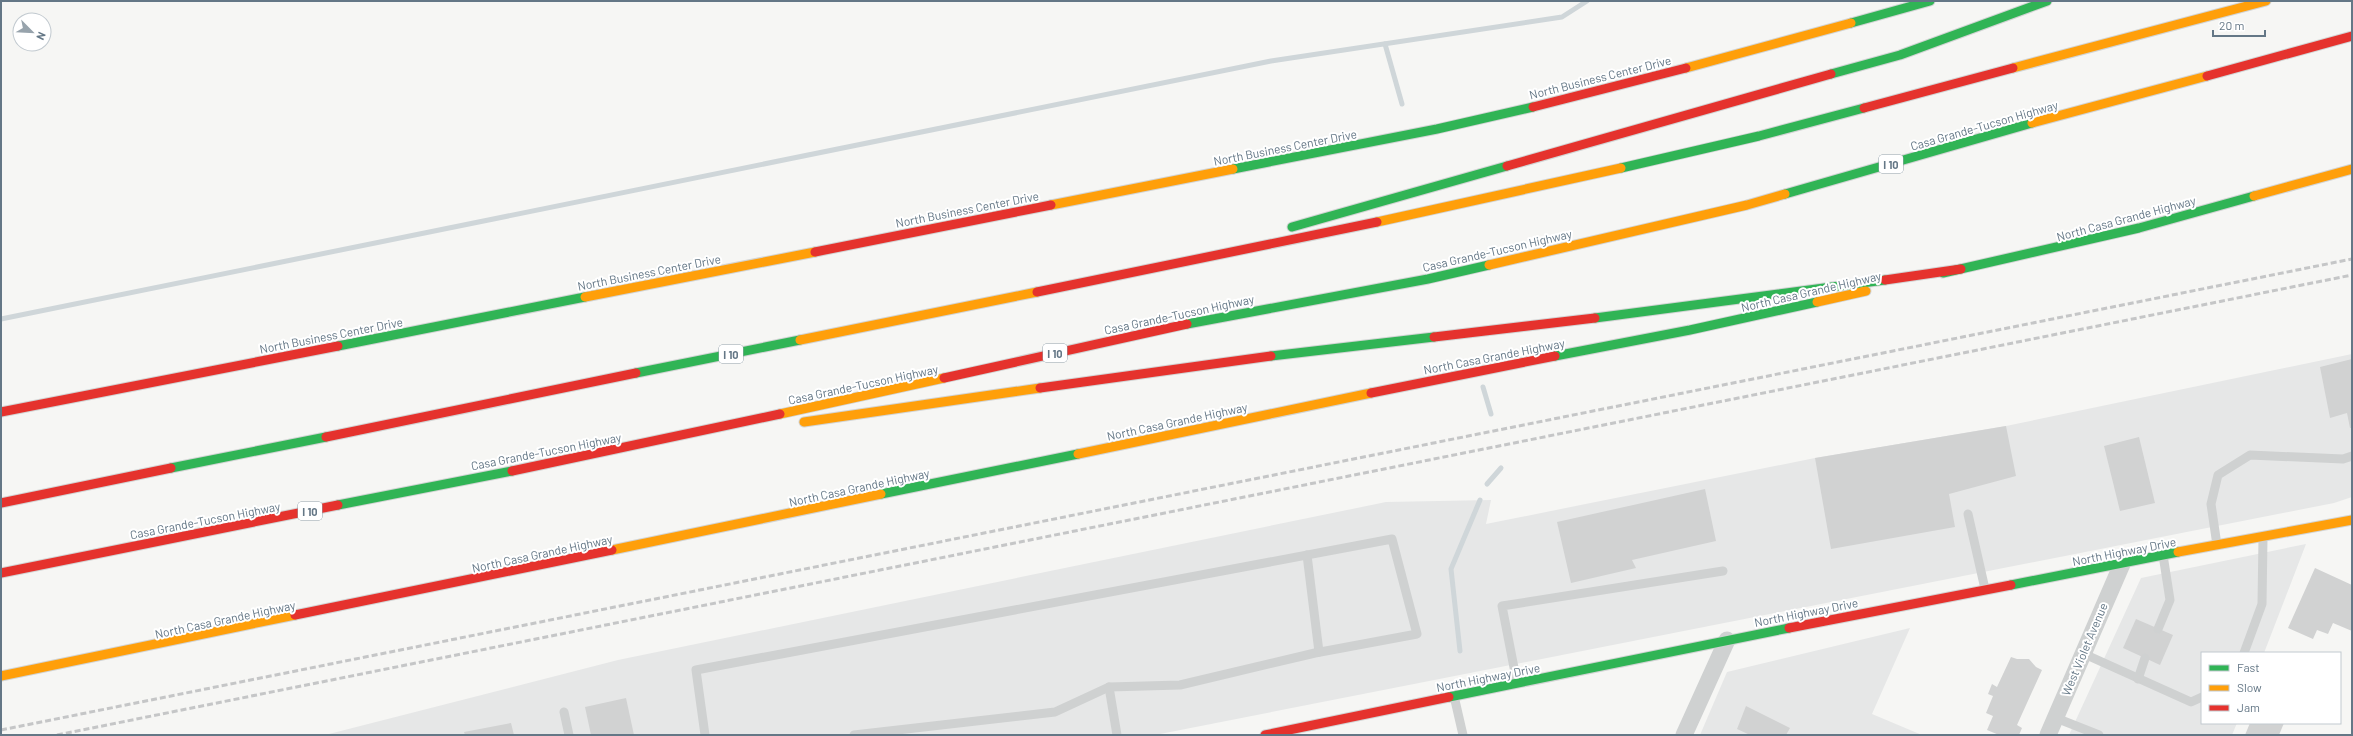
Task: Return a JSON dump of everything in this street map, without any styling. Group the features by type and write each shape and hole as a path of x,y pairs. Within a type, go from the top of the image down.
{"main road":[{"name":"North Business Center Drive","path":"1,412 1437,129 1590,94 1896,12 1930,1"},
{"path":"1286,229 1900,55 2048,1"},
{"name":"I 10","path":"1,503 1454,207 1759,136 2266,1"},
{"name":"Casa Grande-Tucson Highway","path":"1,573 683,436 1218,317 1428,279 1748,205 2012,129 2352,36"},
{"name":"North Casa Grande Highway","path":"1,676 1491,368 1690,330 2139,228 2352,169"},
{"path":"1134,272 1263,235"},
{"path":"792,423 917,407 1188,366 1685,307 1961,269"},
{"path":"683,436 776,425"},
{"name":"North Highway Drive","path":"1265,735 1289,733 1454,696 1727,640 1985,589 2163,555 2263,538 2352,520"}],"street":[{"name":"West Violet Avenue","path":"2048,735 2082,653 2122,564"},
{"path":"1684,735 1727,640"}],"lane":[{"path":"1896,12 1901,1"},
{"path":"2217,546 2211,504 2218,475 2250,455 2343,459 2352,456"},
{"path":"1968,514 1985,589"},
{"path":"2244,652 2262,604 2263,538"},
{"path":"705,735 696,670 1392,539 1417,634 1319,652 1180,685 1109,688 1055,712 854,735"},
{"path":"1306,555 1319,652"},
{"path":"2158,629 2170,600 2163,555"},
{"path":"1517,683 1502,606 1723,570"},
{"path":"2082,653 2191,702 2201,697"},
{"path":"2138,679 2145,658"},
{"path":"1109,688 1118,735"},
{"path":"1454,696 1463,735"},
{"path":"564,712 569,735"},
{"path":"2056,718 2099,735"}],"shaded area":[{"path":"2352,354 2352,497 2334,503 1155,735 325,735 618,660 1386,502 1491,500 1486,524 1815,458 2006,426"},
{"path":"2306,544 2264,652 2201,652 2201,724 2237,724 2232,735 2069,735 2141,578"},
{"path":"1910,628 1872,714 1922,735 1700,735 1727,672"}],"building":[{"path":"2352,359 2352,428 2350,428 2347,413 2330,418 2320,367"},
{"path":"2006,426 2016,476 1949,494 1955,527 1831,549 1815,458"},
{"path":"2139,437 2155,503 2120,511 2104,446"},
{"path":"1705,489 1716,541 1632,560 1636,568 1571,583 1557,522"},
{"path":"2315,568 2352,585 2352,631 2333,623 2328,634 2317,630 2313,639 2288,628"},
{"path":"2136,619 2173,635 2160,665 2123,648"},
{"path":"2011,657 2017,659 2029,659 2036,667 2042,670 2017,725 2022,728 2019,735 1999,735 1987,730 1993,716 1986,713 1993,696 1988,694 1992,684 1997,687"},
{"path":"626,698 634,735 591,735 585,707"},
{"path":"1746,706 1790,728 1786,735 1750,735 1737,729"},
{"path":"511,723 514,735 465,735 464,732"},
{"path":"2250,724 2284,724 2279,735 2245,735"}],"waterway":[{"path":"1,319 1271,61 1562,17 1587,1"},
{"path":"1385,44 1402,104"},
{"path":"1483,387 1491,414"},
{"path":"1487,484 1501,468"},
{"path":"1460,651 1451,569 1480,500"}],"railway":[{"path":"1,730 2352,259"},
{"path":"57,735 2352,275"}],"traffic: fast":[{"path":"1851,23 1930,1"},
{"path":"1831,74 1900,55 2047,1"},
{"path":"1233,169 1437,129 1533,107"},
{"path":"1621,168 1759,136 1864,108"},
{"path":"1785,194 2032,123"},
{"path":"1292,227 1507,166"},
{"path":"1943,273 2139,228 2254,196"},
{"path":"1187,324 1428,279 1489,265"},
{"path":"1595,318 1885,280"},
{"path":"338,346 585,297"},
{"path":"1555,356 1690,330 1817,302"},
{"path":"1271,356 1434,337"},
{"path":"636,373 800,340"},
{"path":"171,468 326,437"},
{"path":"881,494 1078,454"},
{"path":"338,505 512,471"},
{"path":"2011,585 2178,552"},
{"path":"1449,697 1789,628"}],"traffic: slow":[{"path":"2013,68 2266,1"},
{"path":"1686,68 1851,23"},
{"path":"2032,123 2207,76"},
{"path":"1377,222 1621,168"},
{"path":"1051,205 1233,169"},
{"path":"2254,196 2352,169"},
{"path":"1489,265 1747,205 1785,194"},
{"path":"585,297 815,252"},
{"path":"1817,302 1866,291"},
{"path":"800,340 1037,292"},
{"path":"780,414 944,378"},
{"path":"804,422 1040,388"},
{"path":"1078,454 1371,393"},
{"path":"612,550 881,494"},
{"path":"2178,552 2352,520"},
{"path":"1,676 295,615"}],"traffic: jam":[{"path":"2207,76 2352,36"},
{"path":"1533,107 1686,68"},
{"path":"1864,108 2013,68"},
{"path":"1507,166 1831,74"},
{"path":"815,252 1051,205"},
{"path":"1037,292 1377,222"},
{"path":"1885,280 1961,269"},
{"path":"1434,337 1595,318"},
{"path":"944,378 1187,324"},
{"path":"1,412 338,346"},
{"path":"1040,388 1271,356"},
{"path":"1371,393 1555,356"},
{"path":"326,437 636,373"},
{"path":"512,471 780,414"},
{"path":"1,503 171,468"},
{"path":"1,573 338,505"},
{"path":"295,615 612,550"},
{"path":"1789,628 2011,585"},
{"path":"1265,735 1449,697"}]}
